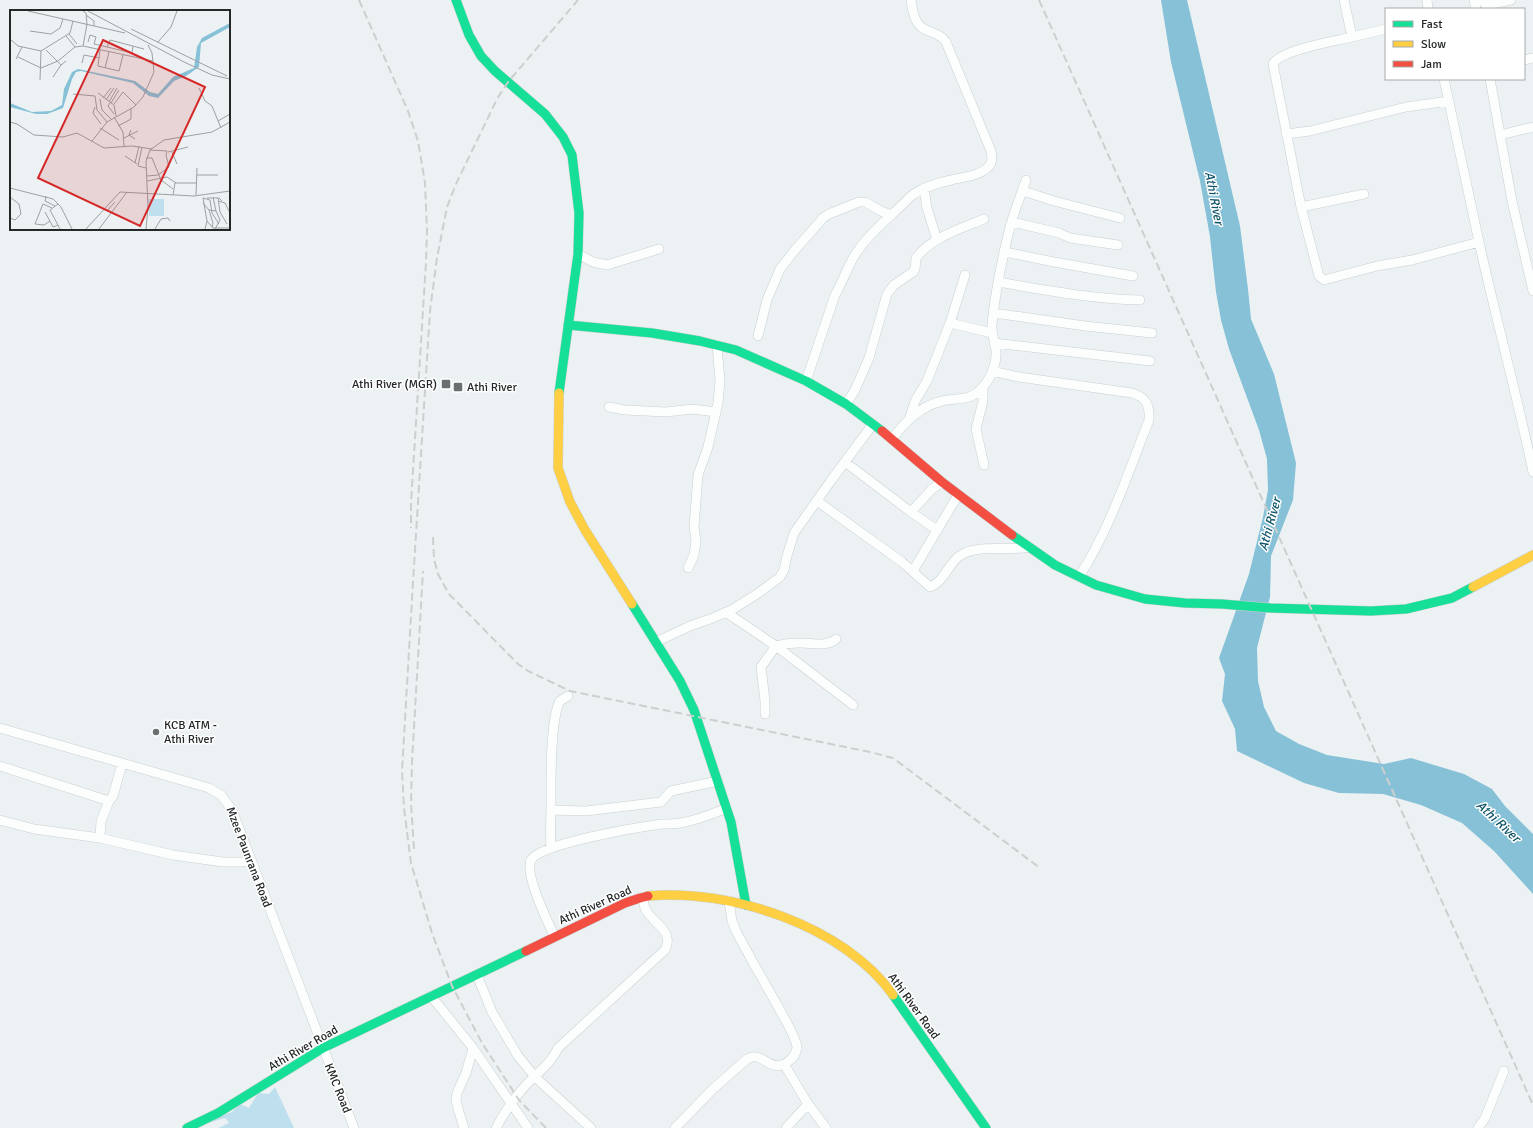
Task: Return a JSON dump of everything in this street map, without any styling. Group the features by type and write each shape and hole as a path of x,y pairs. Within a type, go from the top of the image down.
{"street":[{"path":"456,0 469,35 481,56 495,71 545,114 568,145 575,171 577,191 579,213 578,254 559,396 558,468 570,502 585,530 680,681 694,710 727,808 740,866 746,905"},
{"path":"806,381 835,295 841,285 844,274 850,262 865,240 911,196 924,188 979,173 990,165 992,156 991,150 946,42 940,35 920,27 915,19 911,0"},
{"path":"1344,0 1352,37"},
{"path":"1486,4 1511,0"},
{"path":"1385,29 1294,51 1275,60 1273,64 1301,207 1319,276 1324,280 1378,266 1412,260 1479,242"},
{"path":"1444,80 1479,242 1533,472"},
{"path":"1490,80 1512,201 1529,259 1533,291"},
{"path":"1286,134 1310,131 1406,107 1449,101"},
{"path":"1500,135 1533,127"},
{"path":"892,439 908,420 928,406 940,401 968,398 973,396 983,387 992,371 996,356 992,333 998,282 1012,222 1026,180"},
{"path":"924,188 927,208 937,240"},
{"path":"1022,191 1120,218"},
{"path":"1301,207 1364,194"},
{"path":"758,336 767,300 780,269 823,218 829,214 859,202 865,202 880,211 891,215"},
{"path":"846,404 855,390 869,358 887,294 894,285 915,269 916,258 937,240 945,235 984,219"},
{"path":"1012,222 1058,233 1070,238 1118,245"},
{"path":"578,254 593,262 607,265 659,249"},
{"path":"1005,252 1133,276"},
{"path":"908,420 915,401 927,381 950,323 965,275"},
{"path":"998,282 1117,300 1140,300"},
{"path":"994,312 1085,326 1152,333"},
{"path":"950,323 992,333"},
{"path":"568,325 652,333 736,350 806,381 846,404 892,439 958,495 1029,548 1055,565 1096,585 1145,599 1270,608 1371,612 1406,609 1452,598 1533,555"},
{"path":"994,343 1150,361"},
{"path":"688,568 694,555 696,541 694,527 698,474 708,446 716,412 720,381 718,346"},
{"path":"992,371 1019,377 1132,393 1141,396 1148,404 1149,420 1105,529 1096,549 1079,577"},
{"path":"983,387 983,401 976,429 984,465"},
{"path":"608,407 625,410 666,412 692,409 716,412"},
{"path":"656,642 690,626 727,613 757,594 783,573 789,546 794,533 873,424"},
{"path":"845,462 937,530"},
{"path":"911,512 932,489 942,482"},
{"path":"913,571 958,495"},
{"path":"817,501 913,571 930,587 937,582 964,553 983,549 1029,548"},
{"path":"727,613 776,646 853,705"},
{"path":"765,714 761,667 776,646 800,642 824,644 832,643 836,639"},
{"path":"551,848 549,829 556,714 560,701 568,696"},
{"name":"Mzee Paunrana Road","path":"0,728 209,788 222,795 232,810 323,1048"},
{"path":"100,838 101,821 109,801 113,796 122,764"},
{"path":"0,766 109,801"},
{"path":"551,810 586,811 661,802 671,791 718,781"},
{"path":"555,937 545,919 530,872 529,866 534,856 551,848 575,840 658,825 680,823 710,815 727,808"},
{"path":"0,820 34,829 100,838 173,856 223,862 251,862"},
{"name":"Athi River Road","path":"187,1128 218,1113 323,1048 615,908 642,897 665,894 686,895 746,905 806,927 845,949 872,971 889,988 986,1128"},
{"path":"496,1128 511,1104 534,1076 551,1061 558,1048 665,950 668,944 666,934 648,914 642,897"},
{"path":"675,1128 714,1088 751,1057 760,1057 771,1065 776,1066 784,1064 793,1057 797,1048 788,1026 736,931 732,921 729,901"},
{"path":"477,975 492,1012 518,1056 534,1076 591,1128"},
{"path":"431,996 473,1048 528,1128"},
{"name":"KMC Road","path":"323,1048 354,1128"},
{"path":"464,1128 458,1112 456,1101 457,1093 466,1073 473,1048"},
{"path":"784,1064 808,1104 826,1128"},
{"path":"1478,1128 1485,1118 1504,1071"},
{"path":"786,1128 808,1104"}],"shaded area":[{"path":"275,1087 294,1128 218,1128 229,1123 225,1118 211,1122 220,1116 232,1112 240,1104 249,1108 258,1093 269,1094"}],"water":[{"path":"1161,0 1187,0 1240,226 1251,319 1274,374 1296,463 1293,500 1271,556 1270,597 1257,648 1258,681 1264,707 1276,731 1299,744 1327,755 1384,764 1411,758 1464,774 1492,789 1505,806 1533,834 1533,894 1494,851 1462,823 1421,805 1383,794 1339,793 1304,783 1237,751 1235,729 1222,701 1225,674 1219,658 1249,574 1263,517 1268,490 1267,459 1259,430 1229,349 1221,320 1216,292 1210,237 1200,181 1171,62"}],"railway":[{"path":"359,0 408,111 418,141 425,183 427,230 426,262 411,503 411,528"},
{"path":"546,1128 519,1100 482,1043 452,986 432,933 411,863 404,808 402,771 430,311 437,258 447,207 456,184 497,99 508,82 578,0"},
{"path":"1039,0 1533,1105"},
{"path":"433,537 434,559 438,574 449,594 518,664 528,671 570,691 870,752 893,758 1040,868"},
{"path":"414,849 411,804 412,762 423,571"}],"traffic: fast":[{"path":"456,0 469,35 481,56 495,71 545,114 563,137 572,155 579,213 578,254 559,393"},
{"path":"568,325 652,333 700,341 736,350 806,381 846,404 882,431"},
{"path":"1012,535 1055,565 1096,585 1145,599 1270,608 1371,611 1406,609 1452,598 1473,587"},
{"path":"632,604 680,681 694,710 731,822 746,905"},
{"path":"187,1128 218,1113 323,1048 526,951"},
{"path":"893,995 986,1128"}],"traffic: slow":[{"path":"559,393 558,468 570,502 585,530 632,604"},
{"path":"1473,587 1533,555"},
{"path":"648,896 680,895 714,898 748,906 783,917 816,931 846,949 872,971 893,995"}],"traffic: jam":[{"path":"882,431 942,482 1012,535"},
{"path":"526,951 625,903 648,896"}],"place":[{"name":"Athi River (MGR)","path":"446,384"},
{"name":"Athi River","path":"458,387"},
{"name":"KCB ATM - Athi River","path":"156,732"}]}
